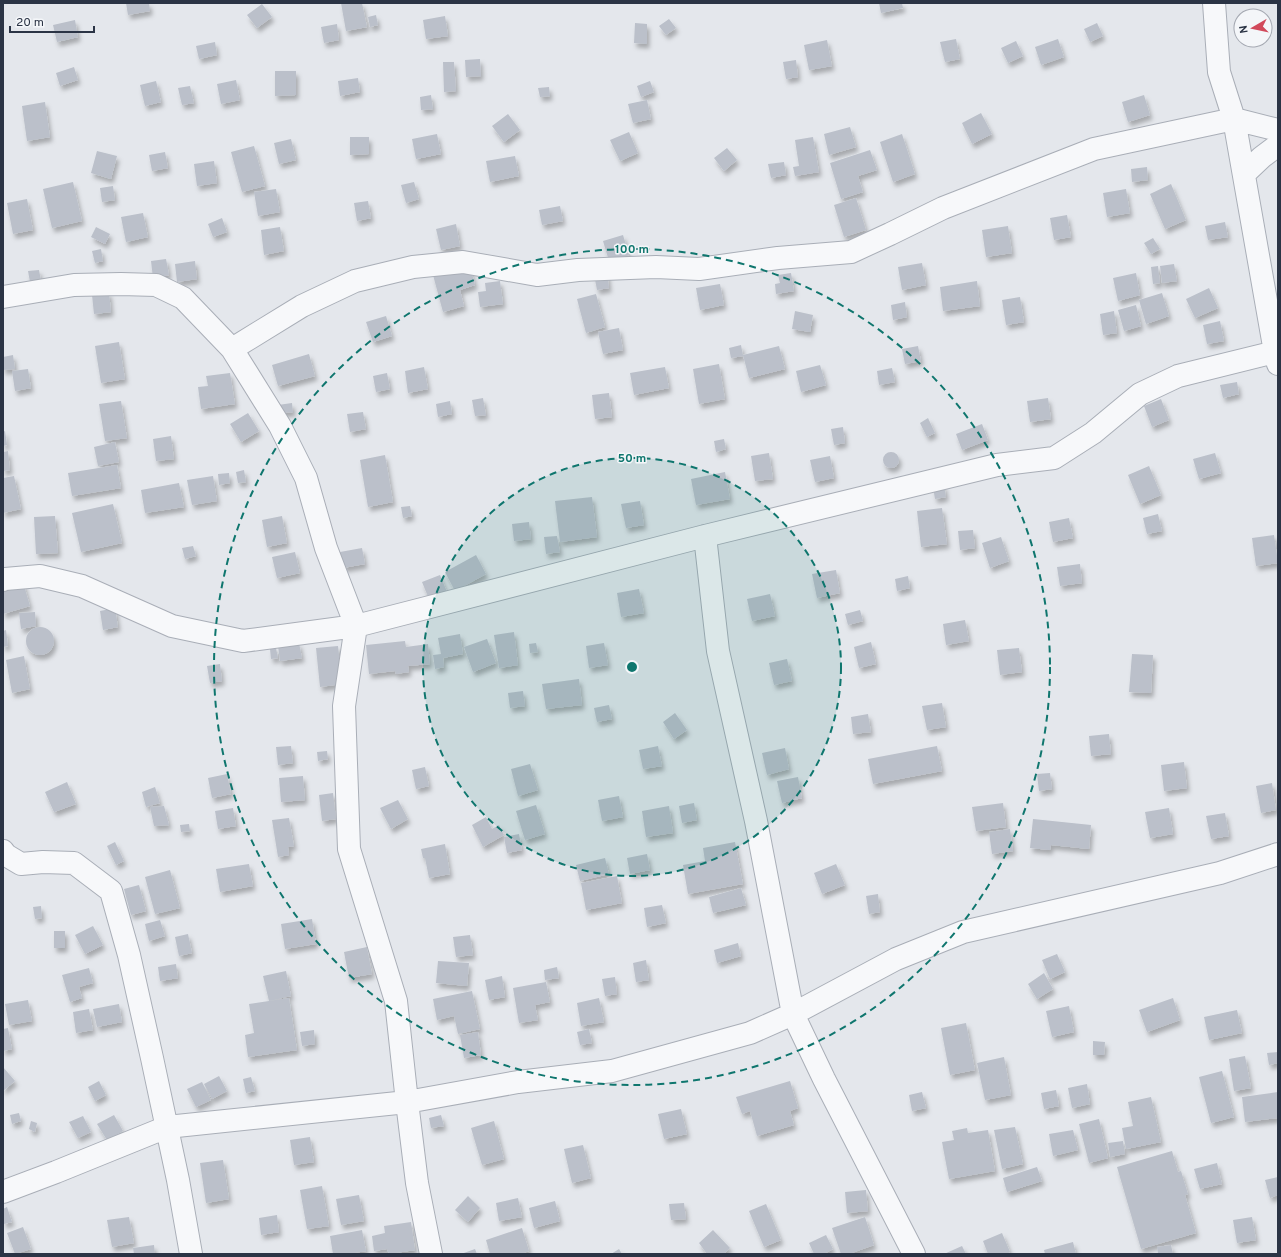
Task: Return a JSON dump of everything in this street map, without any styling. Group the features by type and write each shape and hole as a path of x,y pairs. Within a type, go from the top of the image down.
{"street":[{"path":"3,580 40,576 82,586 172,626 243,640 356,626 705,536 997,465 1054,458 1092,433 1140,394 1178,376 1276,358 1234,119 1219,72 1214,3"},
{"path":"232,349 302,306 355,281 413,267 463,262 537,275 578,270 656,267 699,269 778,258 851,252 943,208 1094,149 1234,119 1278,130"},
{"path":"1244,174 1262,157 1278,145"},
{"path":"3,297 74,285 121,284 156,285 183,298 232,349 280,426 306,478 326,548 356,626 344,706 349,849 396,1001 406,1102 417,1183 431,1254"},
{"path":"705,536 718,651 756,821 793,1014 824,1079 914,1254"},
{"path":"3,851 6,855 21,864 43,862 74,863 111,892 129,955 178,1180 191,1254"},
{"path":"3,1192 167,1127 406,1102 518,1082 612,1071 750,1033 793,1014 896,959 963,932 1220,874 1278,854"}],"building":[{"path":"126,3 149,3 150,11 128,15"},
{"path":"341,3 362,3 367,27 346,31"},
{"path":"879,3 902,3 903,8 881,13"},
{"path":"262,4 272,17 257,28 247,15"},
{"path":"376,15 378,25 370,27 368,17"},
{"path":"445,16 448,36 426,39 423,20"},
{"path":"669,19 676,28 666,35 659,26"},
{"path":"75,20 78,37 57,42 53,25"},
{"path":"635,23 647,24 647,44 634,43"},
{"path":"1097,23 1103,36 1090,42 1084,29"},
{"path":"337,24 339,40 324,43 321,27"},
{"path":"956,39 960,59 945,62 940,42"},
{"path":"1058,39 1064,57 1041,65 1035,47"},
{"path":"827,40 832,66 809,70 804,45"},
{"path":"1016,41 1023,56 1008,63 1001,48"},
{"path":"215,42 217,55 199,59 196,46"},
{"path":"480,59 481,76 466,77 465,60"},
{"path":"796,60 798,77 786,79 783,62"},
{"path":"443,62 454,62 456,91 444,92"},
{"path":"74,67 78,80 60,86 56,73"},
{"path":"275,71 296,71 296,95 275,96"},
{"path":"358,78 360,92 340,96 338,81"},
{"path":"236,80 240,100 221,104 217,84"},
{"path":"156,81 161,102 145,106 140,85"},
{"path":"650,81 654,92 641,97 637,86"},
{"path":"190,86 194,103 182,105 178,88"},
{"path":"549,87 550,96 540,97 538,88"},
{"path":"431,95 433,109 421,110 420,97"},
{"path":"1144,95 1150,115 1128,122 1122,102"},
{"path":"647,100 651,119 633,123 628,104"},
{"path":"45,102 50,137 27,141 22,106"},
{"path":"981,113 992,134 972,144 962,123"},
{"path":"508,114 520,130 504,142 492,126"},
{"path":"850,127 856,147 829,155 824,134"},
{"path":"629,132 638,153 620,161 610,140"},
{"path":"437,134 441,154 416,159 412,139"},
{"path":"902,134 915,174 893,182 880,142"},
{"path":"350,137 369,137 369,154 350,155"},
{"path":"813,137 819,172 795,176 793,167 799,166 795,140"},
{"path":"291,139 296,160 279,164 274,143"},
{"path":"254,146 265,186 242,192 231,152"},
{"path":"727,148 737,160 724,171 714,158"},
{"path":"870,150 877,170 858,176 863,192 841,199 830,163"},
{"path":"97,151 117,156 111,179 91,173"},
{"path":"165,152 168,168 152,171 149,155"},
{"path":"515,156 519,176 490,182 486,161"},
{"path":"214,161 217,183 197,186 194,164"},
{"path":"784,162 786,175 771,178 768,164"},
{"path":"1147,167 1148,180 1132,182 1131,169"},
{"path":"73,182 82,221 52,228 43,189"},
{"path":"414,182 419,199 406,203 401,185"},
{"path":"1171,184 1186,220 1165,229 1150,194"},
{"path":"113,186 115,200 102,202 100,188"},
{"path":"276,189 280,212 258,216 254,192"},
{"path":"1126,189 1130,213 1107,217 1103,193"},
{"path":"856,198 866,230 844,237 834,205"},
{"path":"27,199 33,230 13,234 7,203"},
{"path":"368,201 371,218 357,221 354,203"},
{"path":"560,206 563,221 542,225 539,210"},
{"path":"143,213 148,237 126,242 121,217"},
{"path":"1067,215 1071,237 1054,240 1050,218"},
{"path":"222,218 227,232 213,237 208,224"},
{"path":"1225,222 1228,237 1208,240 1205,226"},
{"path":"456,224 460,246 441,250 436,229"},
{"path":"1008,226 1012,253 986,257 982,230"},
{"path":"96,227 110,234 105,244 91,237"},
{"path":"280,227 284,251 264,255 261,230"},
{"path":"623,235 629,255 609,261 603,241"},
{"path":"1153,238 1160,249 1151,254 1144,243"},
{"path":"101,249 103,261 95,263 92,251"},
{"path":"166,259 169,275 153,278 151,261"},
{"path":"195,261 197,279 177,282 175,264"},
{"path":"922,263 926,285 902,290 898,267"},
{"path":"1174,264 1177,281 1162,283 1160,266"},
{"path":"470,266 475,285 460,290 464,306 443,312 433,275"},
{"path":"1158,266 1160,283 1153,284 1151,267"},
{"path":"39,270 41,281 30,282 28,271"},
{"path":"607,272 609,288 597,290 594,274"},
{"path":"791,273 794,291 776,294 775,284 780,283 778,275"},
{"path":"1136,273 1140,295 1118,301 1113,278"},
{"path":"500,281 503,304 480,307 478,292 486,291 485,283"},
{"path":"977,281 980,306 943,311 940,287"},
{"path":"720,284 724,305 700,310 696,288"},
{"path":"1209,288 1218,308 1195,318 1186,299"},
{"path":"109,292 111,312 94,314 92,295"},
{"path":"1162,293 1169,316 1146,324 1139,300"},
{"path":"596,294 605,327 586,333 577,299"},
{"path":"1020,297 1024,322 1006,325 1002,300"},
{"path":"905,302 907,317 893,320 891,305"},
{"path":"1136,305 1141,326 1124,331 1118,310"},
{"path":"795,311 813,315 810,332 792,329"},
{"path":"1114,311 1117,333 1103,335 1100,314"},
{"path":"386,316 392,336 373,342 366,322"},
{"path":"1220,321 1224,341 1207,344 1203,325"},
{"path":"619,328 623,350 603,354 598,332"},
{"path":"119,342 125,379 101,383 95,346"},
{"path":"741,345 743,356 731,358 729,348"},
{"path":"779,346 785,369 749,378 743,355"},
{"path":"918,346 921,361 905,364 902,349"},
{"path":"309,354 315,376 278,386 272,365"},
{"path":"13,355 15,369 3,370 3,357"},
{"path":"719,364 725,399 699,404 693,369"},
{"path":"820,365 826,385 801,392 796,371"},
{"path":"424,367 428,389 408,393 405,371"},
{"path":"665,367 669,388 634,395 630,373"},
{"path":"892,368 895,382 879,385 877,371"},
{"path":"28,369 31,388 15,391 12,371"},
{"path":"230,373 235,404 201,409 198,387 208,386 206,376"},
{"path":"387,373 390,389 376,392 373,376"},
{"path":"1237,382 1239,394 1223,398 1220,385"},
{"path":"609,393 612,417 595,419 592,395"},
{"path":"483,398 486,415 475,416 472,400"},
{"path":"1048,398 1051,419 1030,422 1027,401"},
{"path":"1161,399 1169,420 1152,427 1144,406"},
{"path":"121,401 127,438 105,441 99,404"},
{"path":"450,401 452,414 438,417 436,404"},
{"path":"292,403 293,412 279,413 278,405"},
{"path":"363,412 366,429 350,432 347,414"},
{"path":"248,413 259,431 241,442 230,424"},
{"path":"928,418 935,433 927,437 920,423"},
{"path":"982,424 988,440 962,450 956,434"},
{"path":"843,427 845,443 834,445 831,429"},
{"path":"5,431 7,445 3,446 3,432"},
{"path":"171,436 174,459 156,461 153,439"},
{"path":"724,439 726,449 716,452 714,441"},
{"path":"115,442 119,462 98,466 94,447"},
{"path":"8,451 10,470 3,471 3,452"},
{"path":"891,452 897,454 899,460 897,466 891,468 885,466 883,460 885,454"},
{"path":"769,453 773,479 755,481 751,456"},
{"path":"1215,453 1221,473 1199,479 1193,459"},
{"path":"385,455 393,502 368,507 360,460"},
{"path":"830,456 834,478 815,482 810,460"},
{"path":"117,465 121,488 72,496 68,473"},
{"path":"1149,466 1161,495 1140,504 1128,475"},
{"path":"244,470 246,482 238,483 236,472"},
{"path":"725,472 730,499 696,505 691,479"},
{"path":"229,473 230,483 219,485 218,474"},
{"path":"14,476 21,509 3,513 3,478"},
{"path":"213,476 217,501 192,505 187,480"},
{"path":"179,483 184,507 145,513 141,490"},
{"path":"944,485 946,497 935,499 933,487"},
{"path":"592,497 597,537 560,542 555,501"},
{"path":"640,501 644,525 626,528 621,504"},
{"path":"113,504 122,543 81,552 72,513"},
{"path":"410,506 412,516 403,518 401,507"},
{"path":"942,508 947,544 921,547 917,511"},
{"path":"1158,514 1162,531 1147,534 1143,518"},
{"path":"55,516 58,553 36,554 34,517"},
{"path":"282,516 287,543 267,547 262,520"},
{"path":"1069,518 1073,538 1053,542 1049,522"},
{"path":"529,522 531,539 514,541 512,524"},
{"path":"973,530 975,548 960,550 958,531"},
{"path":"1274,535 1278,563 1256,566 1252,538"},
{"path":"557,536 560,552 546,554 544,537"},
{"path":"1001,537 1009,561 990,568 982,543"},
{"path":"193,546 196,556 185,559 182,548"},
{"path":"362,548 365,564 343,568 340,552"},
{"path":"295,552 300,573 277,578 272,557"},
{"path":"476,555 486,574 455,591 445,572"},
{"path":"1080,564 1082,583 1060,586 1057,567"},
{"path":"836,570 840,593 817,598 812,574"},
{"path":"440,575 447,592 429,599 422,582"},
{"path":"908,576 910,588 897,591 895,579"},
{"path":"23,582 30,606 3,614 3,588"},
{"path":"639,589 644,613 621,617 617,593"},
{"path":"770,594 775,616 752,621 747,599"},
{"path":"115,608 118,627 103,630 100,611"},
{"path":"860,610 863,621 848,625 845,614"},
{"path":"35,612 36,626 21,629 19,613"},
{"path":"965,620 969,641 946,645 943,624"},
{"path":"40,627 50,631 54,641 50,651 40,655 30,651 26,641 30,631"},
{"path":"6,630 8,646 3,647 3,631"},
{"path":"514,632 518,665 499,668 494,635"},
{"path":"460,634 463,654 443,658 444,667 435,669 433,655 441,654 438,638"},
{"path":"487,639 496,663 473,672 464,647"},
{"path":"405,641 406,647 428,644 430,664 408,666 409,672 396,674 395,671 369,674 366,645"},
{"path":"871,642 876,664 859,668 854,647"},
{"path":"299,643 302,658 280,661 278,646"},
{"path":"536,643 538,652 530,653 529,644"},
{"path":"604,643 608,665 589,668 586,646"},
{"path":"338,646 342,684 320,687 316,648"},
{"path":"276,648 278,658 271,659 270,649"},
{"path":"1019,648 1022,672 1000,675 997,650"},
{"path":"1132,654 1153,655 1151,693 1129,692"},
{"path":"24,656 30,689 12,693 6,660"},
{"path":"787,659 792,681 774,685 769,663"},
{"path":"220,664 222,681 210,683 207,666"},
{"path":"579,679 582,705 546,709 542,684"},
{"path":"523,691 525,706 510,708 508,693"},
{"path":"942,703 946,727 927,730 922,706"},
{"path":"609,705 612,719 597,722 594,708"},
{"path":"675,713 687,730 674,739 663,722"},
{"path":"868,714 871,732 853,734 851,717"},
{"path":"1109,734 1111,754 1091,756 1089,736"},
{"path":"291,746 293,763 278,765 276,747"},
{"path":"658,746 662,766 643,769 639,750"},
{"path":"937,746 942,771 873,784 868,759"},
{"path":"785,748 789,769 767,775 762,753"},
{"path":"327,751 328,759 318,761 317,752"},
{"path":"1184,762 1187,788 1164,791 1161,765"},
{"path":"530,764 538,790 518,796 511,769"},
{"path":"425,767 429,786 416,789 412,770"},
{"path":"1050,773 1052,789 1039,791 1037,774"},
{"path":"227,774 231,794 212,798 208,778"},
{"path":"303,776 305,800 281,802 279,778"},
{"path":"798,777 802,798 782,803 777,781"},
{"path":"67,782 76,804 54,812 45,792"},
{"path":"1272,783 1276,810 1261,813 1256,786"},
{"path":"155,787 160,803 146,807 142,792"},
{"path":"333,793 336,819 322,821 319,795"},
{"path":"619,796 623,817 602,821 598,800"},
{"path":"398,800 408,819 391,829 380,808"},
{"path":"694,803 697,820 682,823 679,806"},
{"path":"1003,803 1006,827 976,831 972,807"},
{"path":"536,805 545,834 525,840 516,811"},
{"path":"164,806 169,825 154,826 150,807"},
{"path":"669,806 673,833 646,837 642,811"},
{"path":"233,808 236,826 218,829 215,811"},
{"path":"1169,808 1173,834 1150,838 1145,812"},
{"path":"1225,813 1229,836 1211,839 1206,816"},
{"path":"486,817 492,829 499,825 504,835 483,847 472,825"},
{"path":"289,818 294,846 288,847 289,855 278,857 272,820"},
{"path":"1033,819 1091,825 1089,849 1051,845 1050,850 1030,848"},
{"path":"189,824 190,831 181,832 180,825"},
{"path":"1010,829 1013,851 992,854 989,832"},
{"path":"519,834 522,850 507,853 504,837"},
{"path":"115,842 124,861 116,865 107,846"},
{"path":"735,842 743,884 688,894 683,865 705,861 703,848"},
{"path":"445,844 450,874 429,878 425,858 423,858 421,849"},
{"path":"647,854 650,870 630,874 627,858"},
{"path":"605,858 609,874 580,881 576,865"},
{"path":"249,864 253,886 220,892 216,869"},
{"path":"836,864 845,885 822,894 814,873"},
{"path":"170,870 180,908 155,914 145,877"},
{"path":"617,876 622,903 586,910 581,883"},
{"path":"139,885 146,911 131,915 124,889"},
{"path":"741,888 746,905 713,913 709,897"},
{"path":"878,894 880,912 869,914 866,896"},
{"path":"662,905 666,923 647,927 644,908"},
{"path":"41,906 42,918 35,919 33,907"},
{"path":"312,919 316,944 285,949 281,924"},
{"path":"160,920 165,936 149,941 145,924"},
{"path":"93,926 103,945 85,954 75,935"},
{"path":"54,931 65,931 65,948 54,948"},
{"path":"188,934 192,953 179,956 175,937"},
{"path":"470,935 473,955 456,957 453,937"},
{"path":"738,943 741,956 717,963 714,950"},
{"path":"367,947 372,974 349,978 344,952"},
{"path":"1057,954 1065,972 1050,979 1042,960"},
{"path":"646,960 649,980 636,982 633,963"},
{"path":"438,961 469,963 467,986 436,983"},
{"path":"176,964 178,978 160,981 158,967"},
{"path":"557,967 559,978 545,980 544,970"},
{"path":"89,968 93,983 79,987 82,998 70,1002 62,975"},
{"path":"286,971 291,996 269,1001 263,976"},
{"path":"1044,973 1053,989 1037,999 1028,984"},
{"path":"502,976 505,997 489,1000 485,980"},
{"path":"615,977 617,994 605,996 602,979"},
{"path":"546,982 550,1002 535,1005 538,1020 519,1023 513,988"},
{"path":"472,991 480,1029 458,1034 454,1016 437,1020 433,999"},
{"path":"289,998 297,1050 248,1057 245,1035 254,1033 249,1004"},
{"path":"599,998 604,1022 581,1026 577,1003"},
{"path":"1173,998 1180,1020 1147,1032 1139,1010"},
{"path":"28,1000 32,1021 9,1025 5,1004"},
{"path":"119,1004 122,1022 97,1027 93,1009"},
{"path":"1069,1006 1074,1032 1052,1037 1046,1011"},
{"path":"89,1009 93,1030 76,1033 73,1012"},
{"path":"1237,1010 1242,1033 1209,1040 1204,1017"},
{"path":"966,1023 975,1070 950,1075 941,1028"},
{"path":"8,1028 12,1049 3,1051 3,1029"},
{"path":"589,1029 592,1043 580,1045 577,1032"},
{"path":"314,1030 315,1044 302,1046 300,1032"},
{"path":"478,1032 481,1055 464,1058 460,1035"},
{"path":"1093,1041 1105,1042 1104,1055 1093,1055"},
{"path":"1278,1052 1278,1063 1269,1065 1267,1053"},
{"path":"1245,1056 1251,1088 1234,1091 1229,1059"},
{"path":"1004,1057 1011,1095 985,1100 977,1063"},
{"path":"3,1067 15,1081 3,1091"},
{"path":"1222,1071 1234,1117 1211,1123 1199,1077"},
{"path":"219,1076 227,1091 212,1099 204,1084"},
{"path":"251,1077 255,1091 246,1093 243,1079"},
{"path":"99,1081 106,1095 95,1101 88,1087"},
{"path":"790,1081 798,1108 790,1111 794,1125 757,1136 750,1111 742,1114 736,1097"},
{"path":"202,1082 211,1100 196,1107 187,1089"},
{"path":"1087,1084 1090,1104 1072,1108 1068,1088"},
{"path":"1056,1090 1059,1106 1044,1109 1041,1093"},
{"path":"922,1092 926,1108 912,1111 909,1095"},
{"path":"1278,1092 1278,1118 1245,1122 1242,1097"},
{"path":"1151,1097 1161,1142 1126,1149 1122,1128 1133,1126 1128,1102"},
{"path":"681,1109 687,1134 664,1139 658,1114"},
{"path":"19,1113 21,1121 12,1124 10,1115"},
{"path":"114,1115 123,1131 107,1140 97,1124"},
{"path":"441,1115 444,1126 431,1128 429,1118"},
{"path":"83,1116 91,1132 78,1138 69,1122"},
{"path":"1099,1119 1108,1158 1089,1163 1079,1124"},
{"path":"31,1121 37,1123 35,1132 29,1129"},
{"path":"494,1121 504,1159 482,1165 471,1128"},
{"path":"1015,1127 1023,1164 1002,1169 994,1130"},
{"path":"967,1128 968,1133 988,1130 995,1171 949,1179 942,1142 954,1140 952,1131"},
{"path":"1073,1130 1078,1150 1053,1156 1049,1134"},
{"path":"310,1137 314,1162 294,1165 290,1140"},
{"path":"1123,1141 1125,1154 1110,1157 1108,1143"},
{"path":"583,1145 591,1178 572,1183 564,1149"},
{"path":"1172,1151 1178,1172 1181,1171 1188,1194 1185,1195 1196,1233 1141,1249 1117,1167"},
{"path":"223,1160 229,1199 206,1203 200,1163"},
{"path":"1217,1163 1222,1184 1200,1189 1194,1169"},
{"path":"1037,1167 1042,1181 1007,1192 1003,1178"},
{"path":"1278,1177 1278,1195 1270,1198 1265,1180"},
{"path":"322,1186 329,1226 307,1229 300,1190"},
{"path":"866,1190 868,1211 847,1213 845,1192"},
{"path":"359,1195 364,1221 341,1225 336,1199"},
{"path":"468,1196 480,1208 468,1222 455,1210"},
{"path":"518,1198 522,1217 499,1221 496,1203"},
{"path":"555,1201 560,1221 534,1228 529,1208"},
{"path":"684,1203 686,1219 671,1220 669,1204"},
{"path":"766,1204 781,1240 764,1247 749,1211"},
{"path":"7,1207 12,1222 4,1224 3,1209"},
{"path":"277,1215 279,1232 261,1235 259,1218"},
{"path":"129,1217 134,1243 112,1247 107,1220"},
{"path":"865,1217 874,1245 849,1254 841,1254 832,1228"},
{"path":"1252,1217 1256,1240 1237,1243 1233,1220"},
{"path":"411,1222 415,1250 389,1254 387,1249 374,1251 372,1236 385,1233 384,1226"},
{"path":"23,1227 31,1249 15,1254 7,1233"},
{"path":"522,1228 529,1251 521,1254 490,1254 486,1240"},
{"path":"362,1230 366,1251 348,1254 333,1254 330,1236"},
{"path":"713,1230 730,1248 724,1254 707,1254 699,1243"},
{"path":"1002,1233 1010,1252 1006,1254 988,1254 983,1241"},
{"path":"826,1235 833,1249 824,1254 814,1254 809,1243"},
{"path":"1073,1242 1076,1254 1045,1254 1044,1250"},
{"path":"154,1245 155,1254 134,1254 133,1248"},
{"path":"1171,1245 1173,1254 1158,1254 1157,1247"},
{"path":"962,1246 966,1254 944,1254"},
{"path":"475,1249 477,1254 461,1254"},
{"path":"619,1249 622,1254 611,1254"}]}
